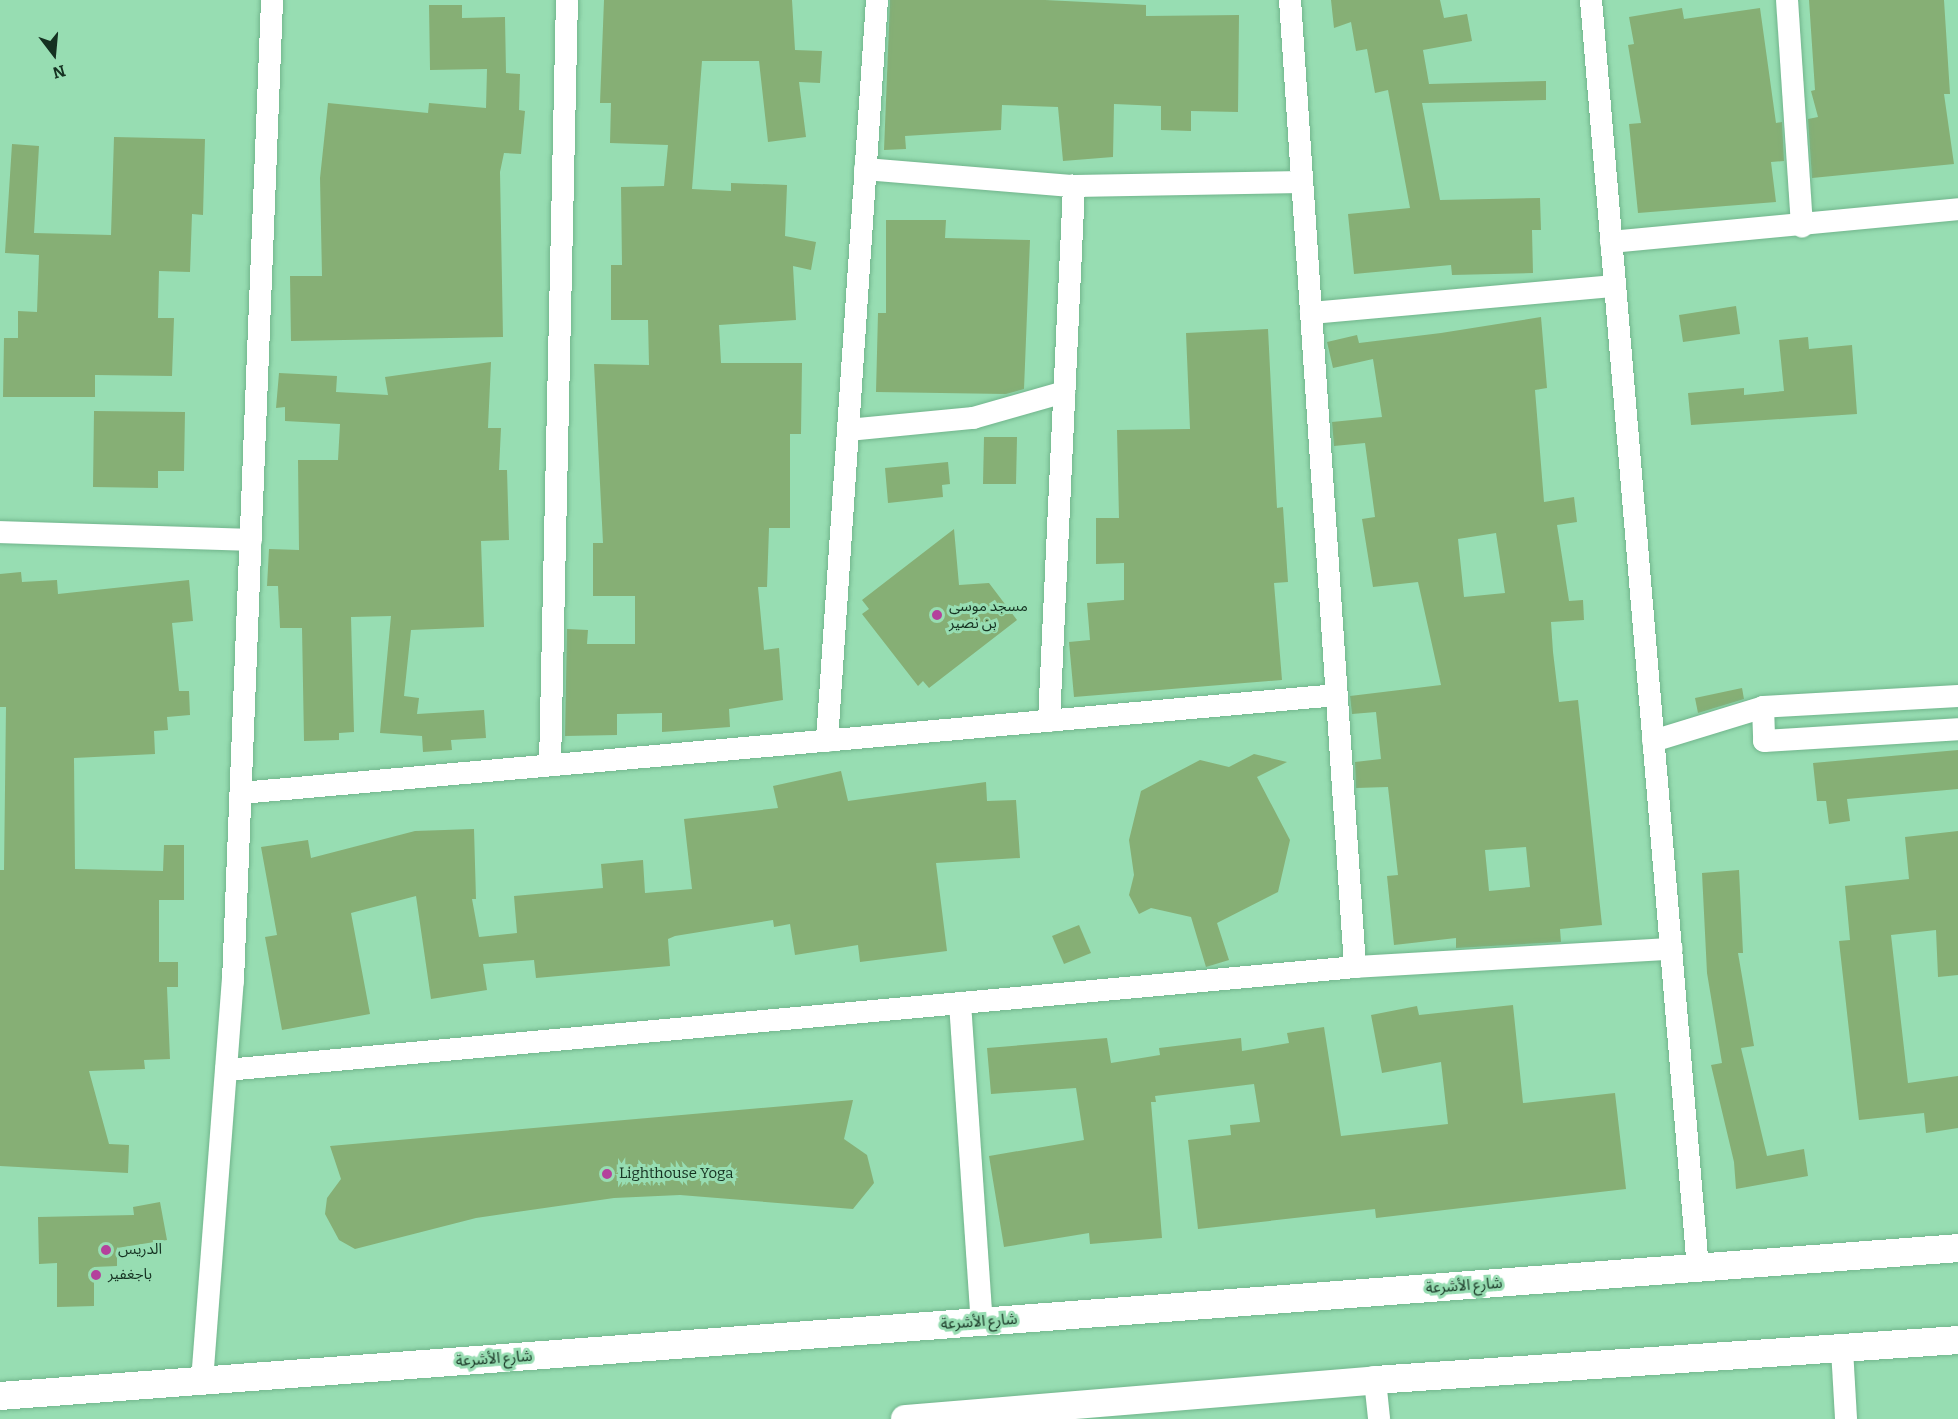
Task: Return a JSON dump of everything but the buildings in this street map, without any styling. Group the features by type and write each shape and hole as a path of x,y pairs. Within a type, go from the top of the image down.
{"street":[{"path":"202,1381 226,1070 241,793 272,0"},
{"path":"550,765 567,0"},
{"path":"827,741 877,0"},
{"path":"1290,0 1355,967"},
{"path":"1591,0 1698,1268"},
{"path":"1787,0 1802,227"},
{"path":"865,169 1074,186 1302,182"},
{"path":"1048,721 1074,186"},
{"path":"1611,242 1802,227 1958,209"},
{"path":"1311,313 1615,286"},
{"path":"848,430 974,418 1064,392"},
{"path":"0,532 251,540"},
{"path":"241,793 1336,695"},
{"path":"1653,741 1764,707 1958,696"},
{"path":"1764,707 1764,741 1958,729"},
{"path":"226,1070 1355,967 1671,949"},
{"path":"960,1003 982,1322"},
{"name":"شارع الأشرعة","path":"0,1396 1958,1248"},
{"path":"905,1419 1375,1380 1958,1340"},
{"path":"1842,1348 1846,1419"},
{"path":"1375,1380 1379,1419"}],"place":[{"name":"مسجد موسى بن نصير","path":"937,615"},
{"name":"Lighthouse Yoga","path":"607,1174"},
{"name":"الدريس","path":"106,1250"},
{"name":"باجغفير","path":"96,1275"}]}
